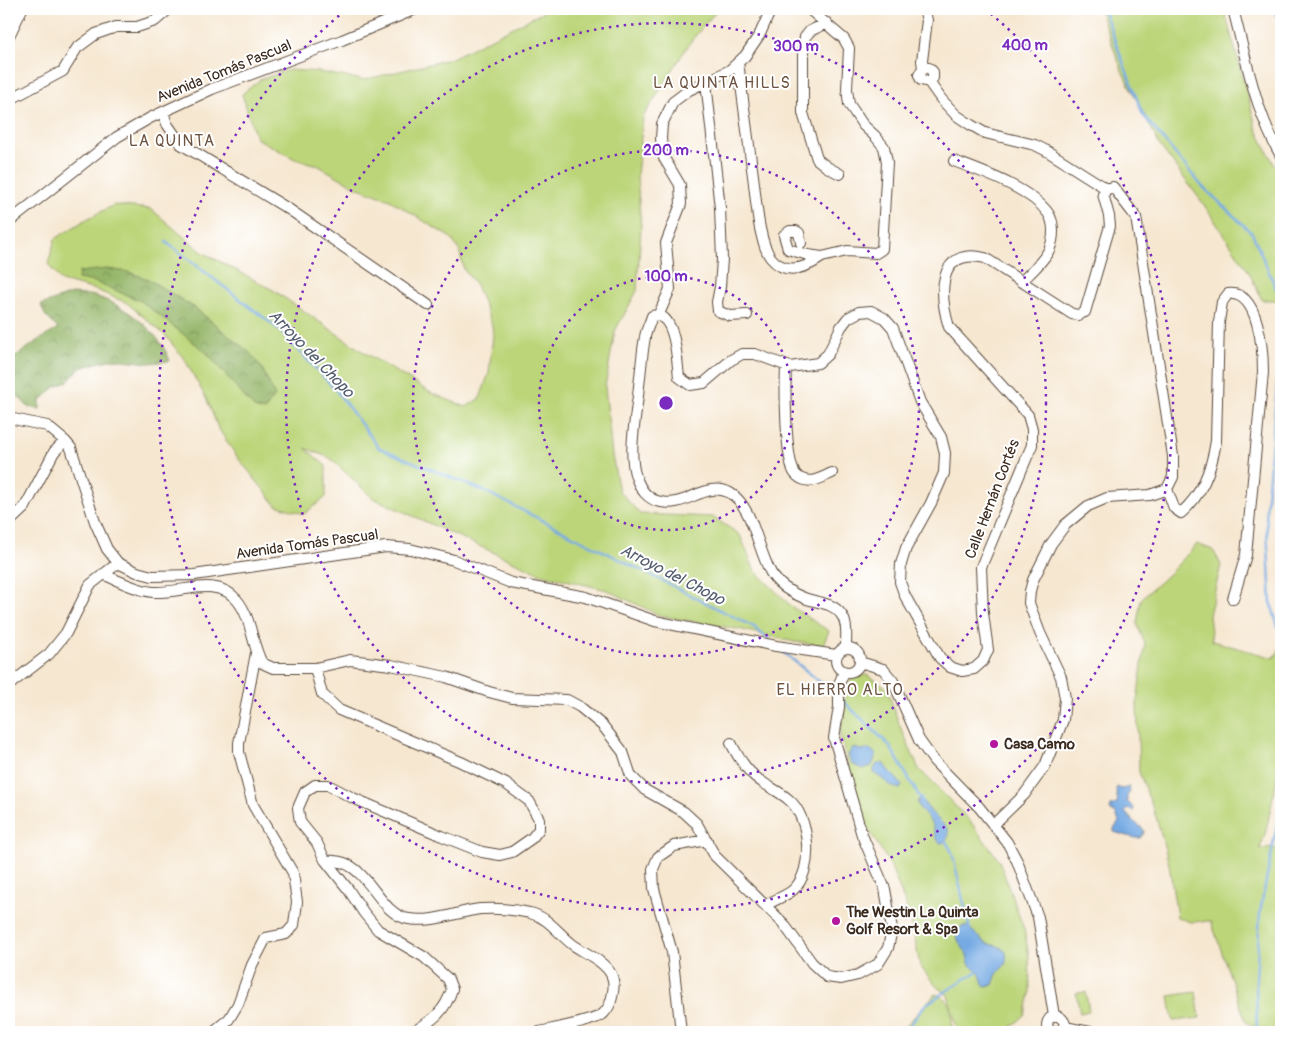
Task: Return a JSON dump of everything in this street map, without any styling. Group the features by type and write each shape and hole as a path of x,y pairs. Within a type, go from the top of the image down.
{"street":[{"path":"9,36 22,9"},
{"path":"9,100 63,71 77,48 96,34 116,27 137,27 155,21 169,9"},
{"name":"Avenida Tomás Pascual","path":"9,222 117,137 163,112 212,89 342,40 416,9"},
{"path":"771,9 760,34 745,56 730,70 689,90 672,102 662,124 664,158 680,185 681,204 666,243 670,288 659,314 652,316 645,336 632,453 635,476 641,488 650,499 663,503 679,502 708,490 723,490 735,496 744,507 771,573 784,588 807,599 831,605 841,614 846,627 846,647"},
{"path":"738,62 759,221 766,249 771,258 781,266 794,269 807,267 822,258 847,251 876,253 882,249 886,162 884,147 863,125 850,104 847,89 849,48 844,39 809,9"},
{"path":"924,9 927,20 922,61 923,68 929,68 933,72 933,78 929,82 956,115 985,133 1047,151 1107,188 1112,187 1136,217 1173,456 1173,477 1167,489 1150,495 1107,498 1088,506 1065,524 1051,544 1033,580 1029,603 1061,677 1065,698 1063,720 1045,766 1024,795 993,825"},
{"path":"1233,9 1260,108 1281,156"},
{"path":"827,23 810,30 805,37 803,113 817,159 827,168 840,174"},
{"path":"706,82 720,208 722,259 720,287 716,302 718,310 730,316 747,315"},
{"path":"163,112 167,124 181,144 290,210 428,305"},
{"path":"954,161 1010,185 1035,200 1048,213 1052,221 1053,232 1049,250 1021,282"},
{"name":"Calle Hernán Cortés","path":"659,314 663,316 673,330 680,377 690,385 704,383 731,360 742,354 755,354 790,367 818,363 828,354 848,318 858,312 871,311 884,318 893,328 920,402 941,437 945,453 944,473 931,503 906,548 900,564 900,582 905,596 940,658 950,667 962,671 974,669 983,661 988,650 982,613 981,567 1032,445 1032,429 1028,415 950,327 945,313 943,280 948,267 959,258 973,255 985,258 1072,314 1078,315 1085,312 1110,226 1103,194 1107,188"},
{"path":"801,243 799,233 796,230 784,235 788,248 822,258"},
{"path":"1167,489 1174,508 1181,513 1188,506 1207,476 1213,460 1216,441 1219,322 1222,302 1228,294 1235,293 1242,296 1250,308 1259,329 1263,352 1263,372 1246,555 1233,599"},
{"path":"786,366 788,440 794,474 803,480 812,481 832,473"},
{"path":"9,418 47,426 71,448 95,522 107,549 118,563 90,585 66,632 49,654 9,685"},
{"path":"9,522 25,508 54,452 65,441"},
{"name":"Avenida Tomás Pascual","path":"118,563 137,572 152,576 194,575 386,547 410,550 454,560 511,583 586,597 655,621 776,646 836,655"},
{"path":"103,574 133,587 154,592 211,587 228,590 238,601 248,618 256,652 262,663 273,668 315,668 350,660 391,665 446,677 488,692 512,698 568,700 580,707 603,726 623,752 631,776 645,790 684,812 697,824 716,856 783,923 812,963 827,977 841,979 858,975 878,964 888,948 892,929 885,889 862,835 834,738 839,707 839,684 844,672"},
{"path":"846,647 854,649 859,654 860,662 857,668 851,672 844,672 836,665 836,655 846,647"},
{"path":"213,1032 229,1019 234,1011 252,965 266,938 286,934 294,925 297,902 293,873 252,805 239,752 239,743 256,652"},
{"path":"860,662 882,669 893,681 919,740 934,761 979,806 1007,842 1017,861 1038,917 1054,1016"},
{"path":"315,668 322,694 339,710 461,762 506,784 529,802 539,819 540,829 532,838 512,852 500,855 482,852 442,836 353,798 328,784 315,786 305,792 298,808 300,822 316,843 325,860 368,918 378,930 424,957 448,979 452,989 444,1008 433,1019 413,1032"},
{"path":"731,744 739,759 748,770 763,783 789,799 800,814 806,834 807,860 802,879 793,891 766,905"},
{"path":"681,1032 672,952 654,889 653,870 658,857 674,846 707,840"},
{"path":"325,860 344,863 356,871 367,880 393,912 408,919 430,920 480,909 510,909 532,913 554,926 571,943 611,973 615,984 612,999 604,1014 588,1020 539,1032"},
{"path":"1050,1032 1046,1024 1049,1018 1054,1016 1063,1018 1063,1030 1090,1032"}],"green space":[{"path":"549,9 718,9 691,41 643,117 637,175 641,228 637,291 615,331 605,387 612,455 619,491 640,514 713,517 740,535 755,571 792,607 829,631 823,645 794,642 743,630 661,616 607,590 541,574 373,498 330,458 305,448 326,466 326,497 304,514 276,505 238,458 218,428 207,400 185,360 165,335 127,303 96,290 61,281 48,264 55,239 85,220 114,205 151,209 202,252 273,290 362,351 431,393 466,407 480,398 489,373 493,335 492,325 476,285 464,270 459,250 451,238 390,200 356,187 317,165 295,159 256,138 242,94 261,79 289,70 319,72 363,80 450,59"},
{"path":"1099,9 1224,9 1257,130 1274,164 1281,173 1281,300 1262,300 1249,272 1202,202 1160,146 1123,73"},
{"path":"107,269 129,272 148,279 195,308 248,351 262,368 275,396 264,411 254,408 206,352 141,301 95,282 78,279 79,272"},
{"path":"71,294 98,297 131,314 159,340 170,361 149,363 114,359 99,362 79,369 67,382 55,387 40,401 40,409 28,407 17,395 9,396 9,367 12,366 13,358 58,329 45,315 41,305"},
{"path":"1197,544 1213,550 1221,565 1209,615 1212,641 1274,658 1281,647 1281,774 1277,778 1266,831 1260,849 1281,848 1281,1032 1264,1032 1246,1022 1211,921 1190,922 1177,917 1169,864 1156,817 1139,772 1137,701 1145,644 1137,624 1141,599 1170,573"},
{"path":"868,675 887,688 899,724 919,769 970,821 999,860 1024,929 1029,956 1030,994 1025,1015 1006,1032 958,1032 948,995 937,987 920,966 910,916 890,864 868,829 840,735 846,689 853,676"},
{"path":"1086,992 1089,1011 1080,1013 1076,993"},
{"path":"1196,992 1200,1018 1173,1021 1169,996"},
{"path":"935,994 943,997 950,1008 952,1019 951,1032 900,1032"}],"water":[{"path":"852,748 873,752 876,755 872,766 862,769 852,764 848,756"},
{"path":"883,763 902,786 900,789 893,787 874,773 877,764"},
{"path":"1117,787 1122,789 1129,787 1130,792 1127,796 1127,801 1134,809 1133,811 1127,809 1125,812 1144,830 1140,838 1114,832 1119,822 1116,814 1110,810 1111,806 1117,804"},
{"path":"921,799 948,829 949,836 943,843 938,841 930,822 920,808 917,801"},
{"path":"962,926 967,926 986,943 1000,947 1006,952 1005,964 996,976 993,985 985,986 979,972 969,964 967,955 957,937 957,933"}],"waterway":[{"path":"1103,9 1143,115 1201,185 1252,233 1281,300"},
{"name":"Arroyo del Chopo","path":"166,242 276,327 335,389 379,448 484,491 754,627 770,641"},
{"path":"1281,341 1266,510 1271,603 1281,637"},
{"name":"Arroyo del Chopo","path":"782,651 836,695"},
{"name":"Arroyo del Chopo","path":"842,700 889,745 922,801"},
{"path":"1257,1032 1256,982 1260,912 1281,805"},
{"name":"Arroyo del Chopo","path":"945,840 952,852 970,930"},
{"name":"Arroyo del Chopo","path":"905,1032 925,1005 979,970"}],"place":[{"name":"Casa Camo","path":"994,744"},
{"name":"The Westin La Quinta Golf Resort & Spa","path":"836,921"}],"district":[{"name":"LA QUINTA HILLS","path":"722,82"},
{"name":"LA QUINTA","path":"172,140"},
{"name":"EL HIERRO ALTO","path":"840,689"}]}
